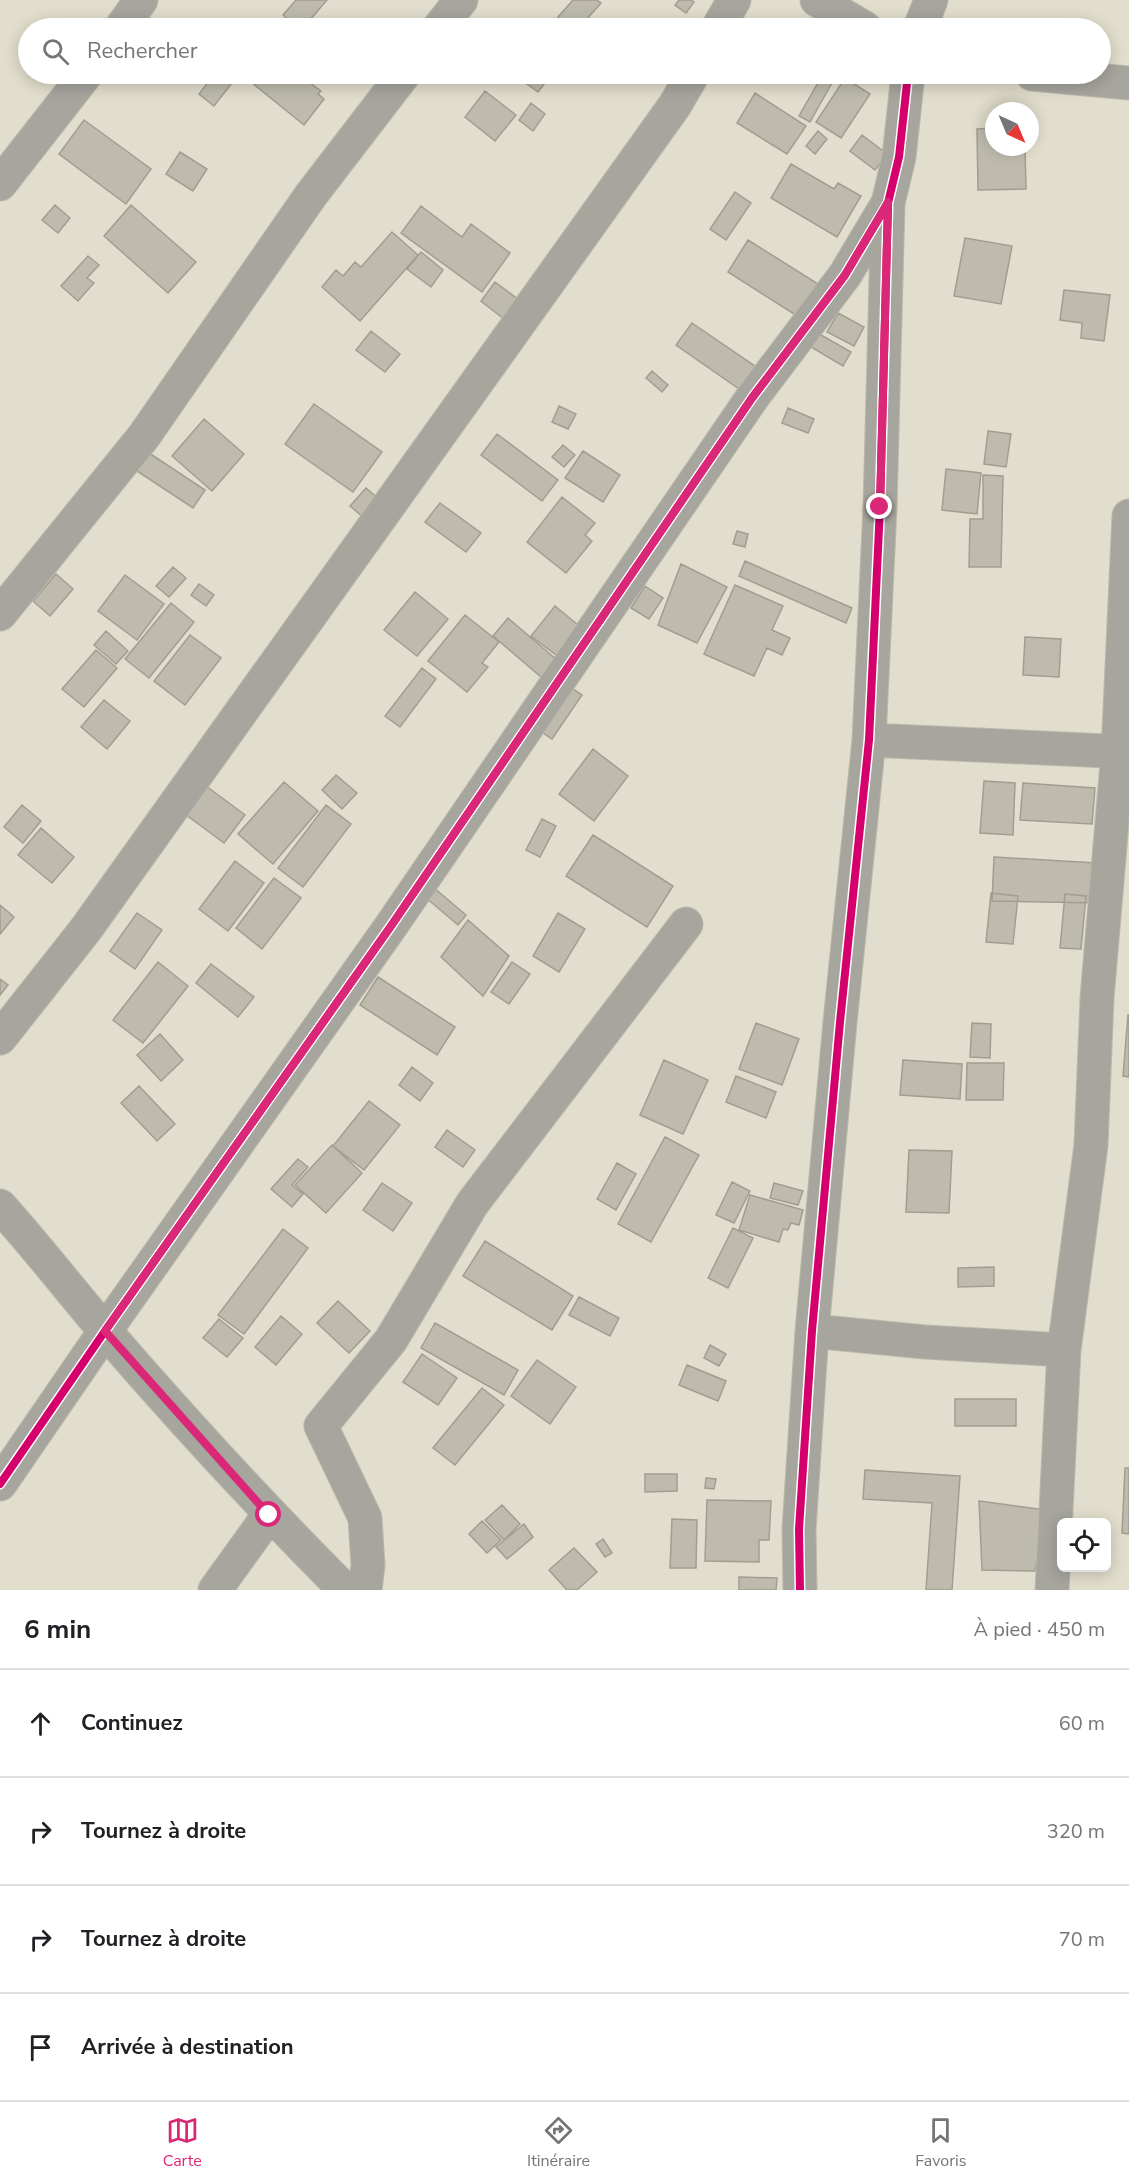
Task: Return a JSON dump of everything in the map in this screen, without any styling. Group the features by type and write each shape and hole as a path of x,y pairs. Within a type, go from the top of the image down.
{"street":[{"path":"128,18 141,0"},
{"path":"446,18 460,0"},
{"path":"724,18 734,0"},
{"path":"817,0 848,18"},
{"path":"924,18 931,0"},
{"path":"1111,81 1129,83"},
{"path":"0,184 78,84"},
{"path":"0,614 144,436 312,195 396,84"},
{"path":"0,1038 93,920 500,352 675,105 687,84"},
{"path":"800,1590 800,1529 812,1331 869,740 880,507 888,202 899,157 907,84"},
{"path":"0,1484 105,1331 391,926 752,398 845,275 888,202"},
{"path":"1052,1590 1064,1350 1091,1145 1096,998 1124,752 1129,516"},
{"path":"869,740 1124,752"},
{"path":"365,1590 368,1565 364,1518 321,1426 391,1340 472,1204 686,924"},
{"path":"0,1206 28,1236 105,1331 269,1515 345,1590"},
{"path":"812,1331 925,1342 1064,1350"},
{"path":"215,1590 269,1515"}],"building":[{"path":"296,0 327,0 312,18 286,18 283,15"},
{"path":"573,0 597,0 601,3 588,18 558,17"},
{"path":"679,0 694,2 686,13 675,5"},
{"path":"207,84 231,84 214,106 199,94"},
{"path":"253,84 312,84 321,91 318,94 324,99 304,125"},
{"path":"527,84 544,84 538,92"},
{"path":"817,84 831,84 810,122 799,116"},
{"path":"841,84 854,84 870,94 841,138 816,122"},
{"path":"485,91 516,115 495,141 465,117"},
{"path":"755,93 806,126 787,154 737,123"},
{"path":"531,103 545,114 533,131 519,120"},
{"path":"84,120 151,169 126,204 59,154"},
{"path":"977,129 985,129 985,156 1025,156 1026,189 978,190"},
{"path":"818,131 827,139 815,154 806,146"},
{"path":"862,135 887,154 875,170 850,151"},
{"path":"180,152 207,169 193,191 166,174"},
{"path":"791,164 834,189 838,183 861,196 837,237 771,198"},
{"path":"735,192 751,203 726,240 710,229"},
{"path":"55,205 70,218 58,233 42,220"},
{"path":"131,205 196,262 168,293 104,236"},
{"path":"421,206 462,237 471,224 510,253 482,292 401,233"},
{"path":"392,232 418,255 360,321 322,287 336,270 343,276 355,262 361,267"},
{"path":"965,238 1012,246 1001,304 954,296"},
{"path":"748,240 818,284 797,316 728,272"},
{"path":"421,252 443,270 431,287 407,269"},
{"path":"88,256 99,265 87,278 94,283 78,301 61,286"},
{"path":"495,282 519,300 504,319 481,301"},
{"path":"1064,290 1110,295 1104,341 1081,338 1082,323 1060,320"},
{"path":"838,313 864,327 854,346 827,332"},
{"path":"692,323 768,375 752,398 676,345"},
{"path":"371,331 400,354 385,372 356,350"},
{"path":"814,331 851,352 843,366 806,344"},
{"path":"652,371 668,385 662,392 646,378"},
{"path":"314,404 382,452 353,492 285,444"},
{"path":"559,406 576,414 568,429 552,422"},
{"path":"788,408 814,419 808,433 782,423"},
{"path":"204,419 244,454 212,491 172,456"},
{"path":"988,431 1011,434 1006,467 984,464"},
{"path":"497,434 558,480 542,501 481,455"},
{"path":"563,445 575,455 564,467 552,457"},
{"path":"583,451 620,475 603,502 565,478"},
{"path":"149,453 205,490 193,508 137,471"},
{"path":"946,469 981,473 977,514 942,510"},
{"path":"983,475 1003,476 1001,567 969,567 970,519 983,519"},
{"path":"366,488 380,500 364,518 350,506"},
{"path":"562,497 595,523 585,535 592,541 566,573 527,542"},
{"path":"440,503 481,533 466,552 425,522"},
{"path":"737,531 748,534 745,547 733,544"},
{"path":"745,561 852,608 846,623 739,576"},
{"path":"681,564 727,587 697,643 658,625"},
{"path":"173,567 186,578 169,597 156,586"},
{"path":"56,574 73,589 50,616 33,601"},
{"path":"125,575 164,604 137,640 98,611"},
{"path":"199,584 214,595 206,606 191,595"},
{"path":"735,585 783,606 772,630 790,638 782,655 767,648 754,676 704,654"},
{"path":"645,586 663,598 649,619 631,608"},
{"path":"415,592 448,619 417,656 384,630"},
{"path":"171,603 194,622 149,678 125,659"},
{"path":"555,606 583,629 560,658 531,636"},
{"path":"465,615 499,642 482,663 488,667 467,692 428,661"},
{"path":"508,618 557,660 541,677 493,636"},
{"path":"106,631 128,651 116,664 94,645"},
{"path":"190,635 221,658 185,705 154,681"},
{"path":"1025,637 1061,639 1059,677 1023,675"},
{"path":"96,650 117,668 84,707 62,689"},
{"path":"422,668 436,679 400,727 385,716"},
{"path":"564,683 582,695 552,739 534,727"},
{"path":"104,700 130,721 107,749 81,727"},
{"path":"593,749 628,776 594,821 559,794"},
{"path":"336,775 357,793 342,809 322,790"},
{"path":"984,781 1015,783 1013,835 980,833"},
{"path":"284,782 318,811 273,864 238,834"},
{"path":"202,783 245,815 224,843 181,811"},
{"path":"1023,783 1095,788 1092,824 1020,820"},
{"path":"22,805 41,821 23,843 4,827"},
{"path":"326,805 351,824 303,887 278,868"},
{"path":"542,819 556,826 540,857 526,850"},
{"path":"41,828 74,857 52,883 18,855"},
{"path":"593,835 673,886 647,927 566,876"},
{"path":"994,857 1096,863 1097,903 992,901"},
{"path":"235,861 264,883 228,931 199,909"},
{"path":"274,878 301,898 262,949 236,928"},
{"path":"433,887 466,915 458,925 425,897"},
{"path":"991,893 1018,896 1013,944 986,942"},
{"path":"1065,894 1086,896 1081,949 1060,948"},
{"path":"0,905 14,917 0,934"},
{"path":"137,913 162,930 135,969 110,951"},
{"path":"558,913 585,929 559,972 533,956"},
{"path":"468,920 509,956 483,996 441,957"},
{"path":"158,962 188,986 143,1043 113,1020"},
{"path":"512,962 530,974 509,1004 491,992"},
{"path":"211,964 254,997 238,1017 196,983"},
{"path":"378,977 455,1027 437,1055 360,1005"},
{"path":"0,979 8,985 0,995"},
{"path":"1129,1015 1129,1077 1123,1076"},
{"path":"756,1023 799,1039 782,1085 739,1069"},
{"path":"972,1023 991,1024 990,1058 970,1057"},
{"path":"160,1034 183,1060 161,1081 137,1055"},
{"path":"664,1060 708,1080 683,1134 640,1115"},
{"path":"903,1060 962,1064 960,1099 900,1095"},
{"path":"967,1063 1004,1063 1003,1100 966,1100"},
{"path":"412,1067 433,1083 420,1101 399,1085"},
{"path":"736,1076 776,1092 766,1118 726,1102"},
{"path":"139,1086 175,1124 157,1141 121,1103"},
{"path":"369,1101 400,1125 364,1170 333,1146"},
{"path":"447,1130 475,1150 463,1167 435,1147"},
{"path":"665,1137 699,1155 651,1242 618,1224"},
{"path":"332,1145 362,1173 326,1213 295,1185"},
{"path":"909,1150 952,1151 949,1213 906,1212"},
{"path":"298,1159 308,1167 292,1185 303,1194 292,1207 271,1189"},
{"path":"617,1163 636,1174 616,1210 597,1199"},
{"path":"732,1182 750,1191 734,1223 716,1215"},
{"path":"382,1183 412,1203 393,1231 363,1210"},
{"path":"774,1183 803,1191 798,1205 770,1198"},
{"path":"750,1195 803,1210 799,1225 791,1223 788,1230 783,1229 779,1242 739,1230"},
{"path":"733,1228 753,1238 728,1288 708,1278"},
{"path":"283,1229 308,1248 244,1334 218,1315"},
{"path":"485,1241 573,1296 552,1330 463,1276"},
{"path":"994,1267 994,1286 958,1287 958,1268"},
{"path":"579,1297 619,1318 610,1336 569,1315"},
{"path":"338,1301 370,1331 349,1353 317,1323"},
{"path":"281,1316 302,1334 276,1365 255,1347"},
{"path":"219,1319 243,1338 227,1357 203,1338"},
{"path":"435,1323 518,1370 504,1395 421,1348"},
{"path":"710,1345 726,1354 719,1366 704,1358"},
{"path":"422,1354 457,1378 438,1405 403,1382"},
{"path":"537,1360 576,1387 550,1424 511,1396"},
{"path":"687,1365 726,1381 718,1401 679,1385"},
{"path":"482,1388 504,1405 455,1465 433,1448"},
{"path":"955,1399 1016,1399 1016,1426 955,1426"},
{"path":"1125,1468 1129,1468 1129,1534 1122,1533"},
{"path":"865,1470 960,1476 952,1590 926,1590 932,1503 863,1499"},
{"path":"645,1474 677,1474 677,1491 645,1492"},
{"path":"706,1478 716,1479 714,1489 705,1488"},
{"path":"707,1500 771,1501 769,1540 759,1540 759,1562 705,1561"},
{"path":"979,1501 1045,1510 1035,1571 982,1570"},
{"path":"502,1505 520,1524 504,1540 485,1520"},
{"path":"672,1519 697,1520 696,1568 670,1568"},
{"path":"482,1521 501,1540 487,1553 469,1534"},
{"path":"524,1524 533,1537 507,1559 496,1547"},
{"path":"603,1539 612,1553 605,1557 596,1544"},
{"path":"574,1548 597,1572 577,1590 567,1590 549,1570"},
{"path":"739,1577 777,1578 776,1590 739,1590"}],"cycle path":[{"path":"0,1484 105,1331 391,926 752,398 845,275 888,203 899,157 907,84"},
{"path":"800,1590 799,1529 812,1331 869,740 880,507 888,206"}],"route":[{"path":"269,1515 105,1331 391,926 752,398 845,275 888,202 880,507"}]}
